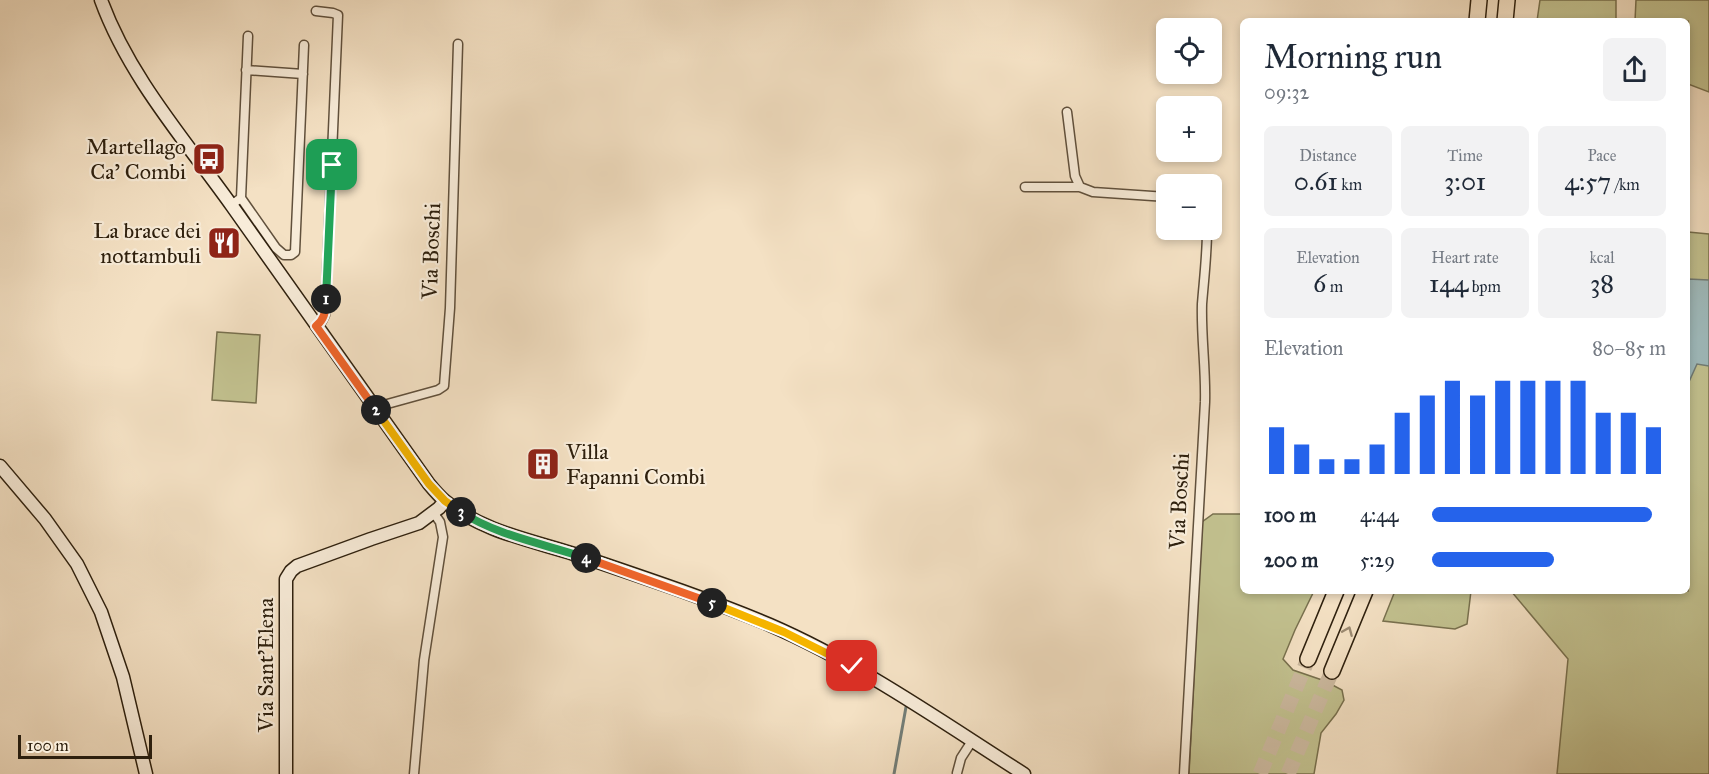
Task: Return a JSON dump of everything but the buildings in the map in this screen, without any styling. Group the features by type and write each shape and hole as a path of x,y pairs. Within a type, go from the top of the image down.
{"highway":[{"path":"1477,18 1479,0"},
{"path":"1505,18 1507,0"},
{"path":"1308,659 1335,594"},
{"path":"1332,670 1364,594"}],"main road":[{"path":"101,0 113,30 154,101 236,201 316,326 429,484 445,501 471,518 498,530 725,607 784,632 852,666 1024,774"},
{"path":"0,466 45,519 77,564 101,612 123,677 146,774"},
{"path":"433,512 445,501"},
{"name":"Via Sant'Elena","path":"286,774 286,579 297,566 419,523 433,512"}],"street":[{"path":"316,11 338,15 325,315 316,326"},
{"path":"248,36 236,201 284,255 291,255 295,252 304,45"},
{"name":"Via Boschi","path":"375,409 438,390 444,386 450,308 458,44"},
{"path":"246,70 303,74"},
{"path":"1067,112 1075,176 1080,187"},
{"path":"1026,187 1080,187 1093,192 1156,196"},
{"name":"Via Boschi","path":"1184,774 1206,377 1202,339 1202,304 1206,240"},
{"path":"414,774 424,660 443,537 440,522 433,512"},
{"path":"957,772 961,758 972,741"}],"shaded area":[{"path":"1540,0 1616,0 1616,18 1537,18"},
{"path":"1636,0 1709,0 1709,92 1690,85 1690,18 1635,18"},
{"path":"1690,232 1709,234 1709,774 1557,774 1568,659 1514,594 1690,594"},
{"path":"217,332 260,335 256,403 212,400"},
{"path":"1213,514 1240,514 1240,594 1313,594 1283,659 1293,670 1325,681 1342,690 1344,700 1321,733 1314,774 1189,774 1202,522"},
{"path":"1394,594 1471,594 1467,624 1455,629 1383,621"}],"water":[{"path":"1690,279 1709,280 1709,366 1697,364 1690,380"}],"waterway":[{"path":"894,774 906,707"}],"tunnel":[{"path":"1260,774 1308,659"},
{"path":"1288,774 1332,671"}],"place":[{"name":"Martellago Ca' Combi","path":"209,159"},
{"name":"La brace dei nottambuli","path":"224,243"},
{"name":"Villa Fapanni Combi","path":"543,464"}],"route":[{"path":"332,165 325,315 316,326 429,484 445,501 484,525 725,607 767,624 852,666"}]}
